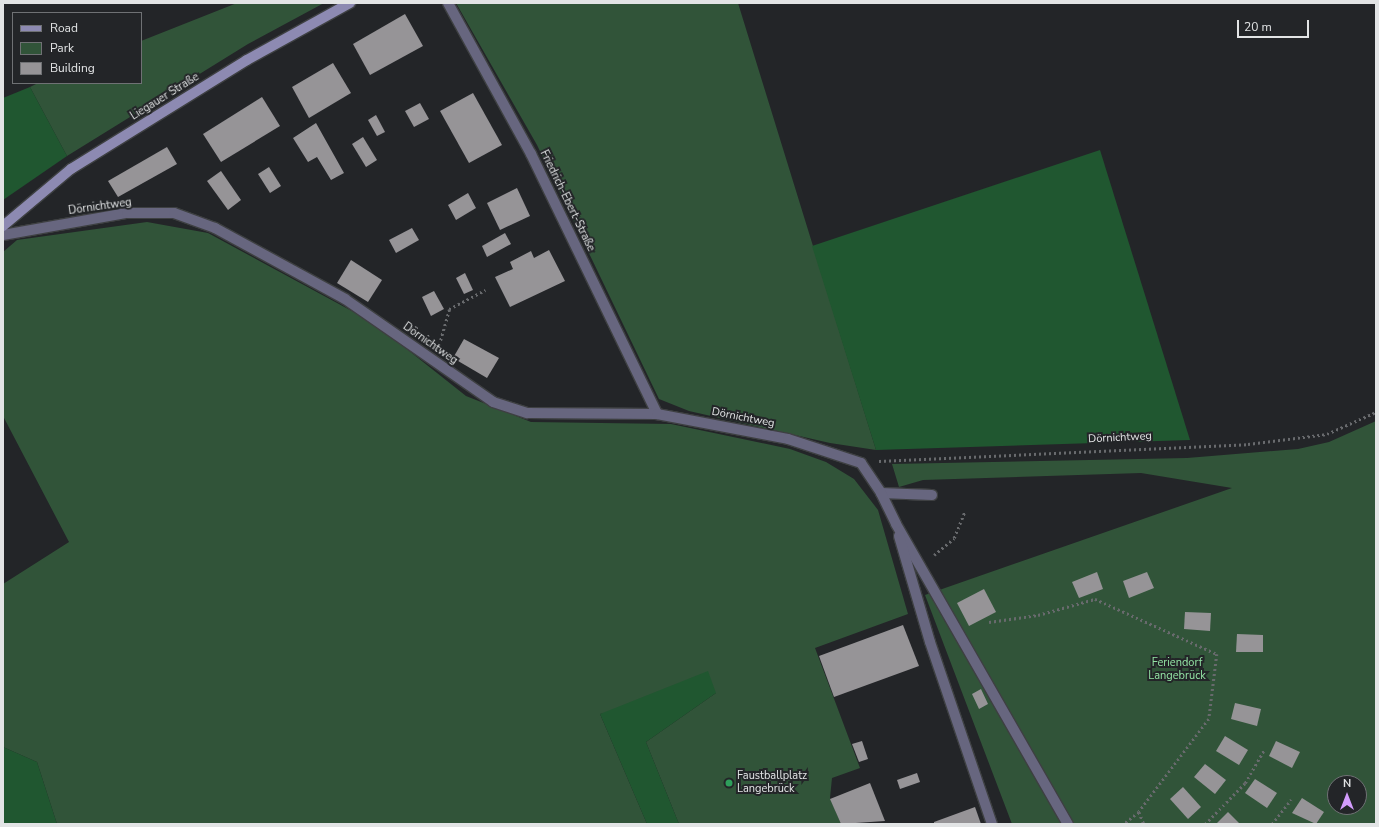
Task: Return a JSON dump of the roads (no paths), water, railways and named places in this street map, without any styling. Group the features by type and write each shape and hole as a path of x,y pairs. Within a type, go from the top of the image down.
{"main road":[{"name":"Liegauer Straße","path":"3,226 71,169 247,60 350,3"}],"street":[{"name":"Friedrich-Ebert-Straße","path":"448,3 531,154 657,414"},
{"name":"Dörnichtweg","path":"3,235 127,213 174,213 215,228 345,299 493,402 527,413 657,414 788,439 860,463 881,493"},
{"path":"932,495 881,493 896,524 925,572 1068,824"},
{"path":"896,524 930,642 992,824"}],"place":[{"name":"Faustballplatz Langebrück","path":"729,783"}],"park label":[{"name":"Feriendorf Langebrück","path":"1177,670"}]}
